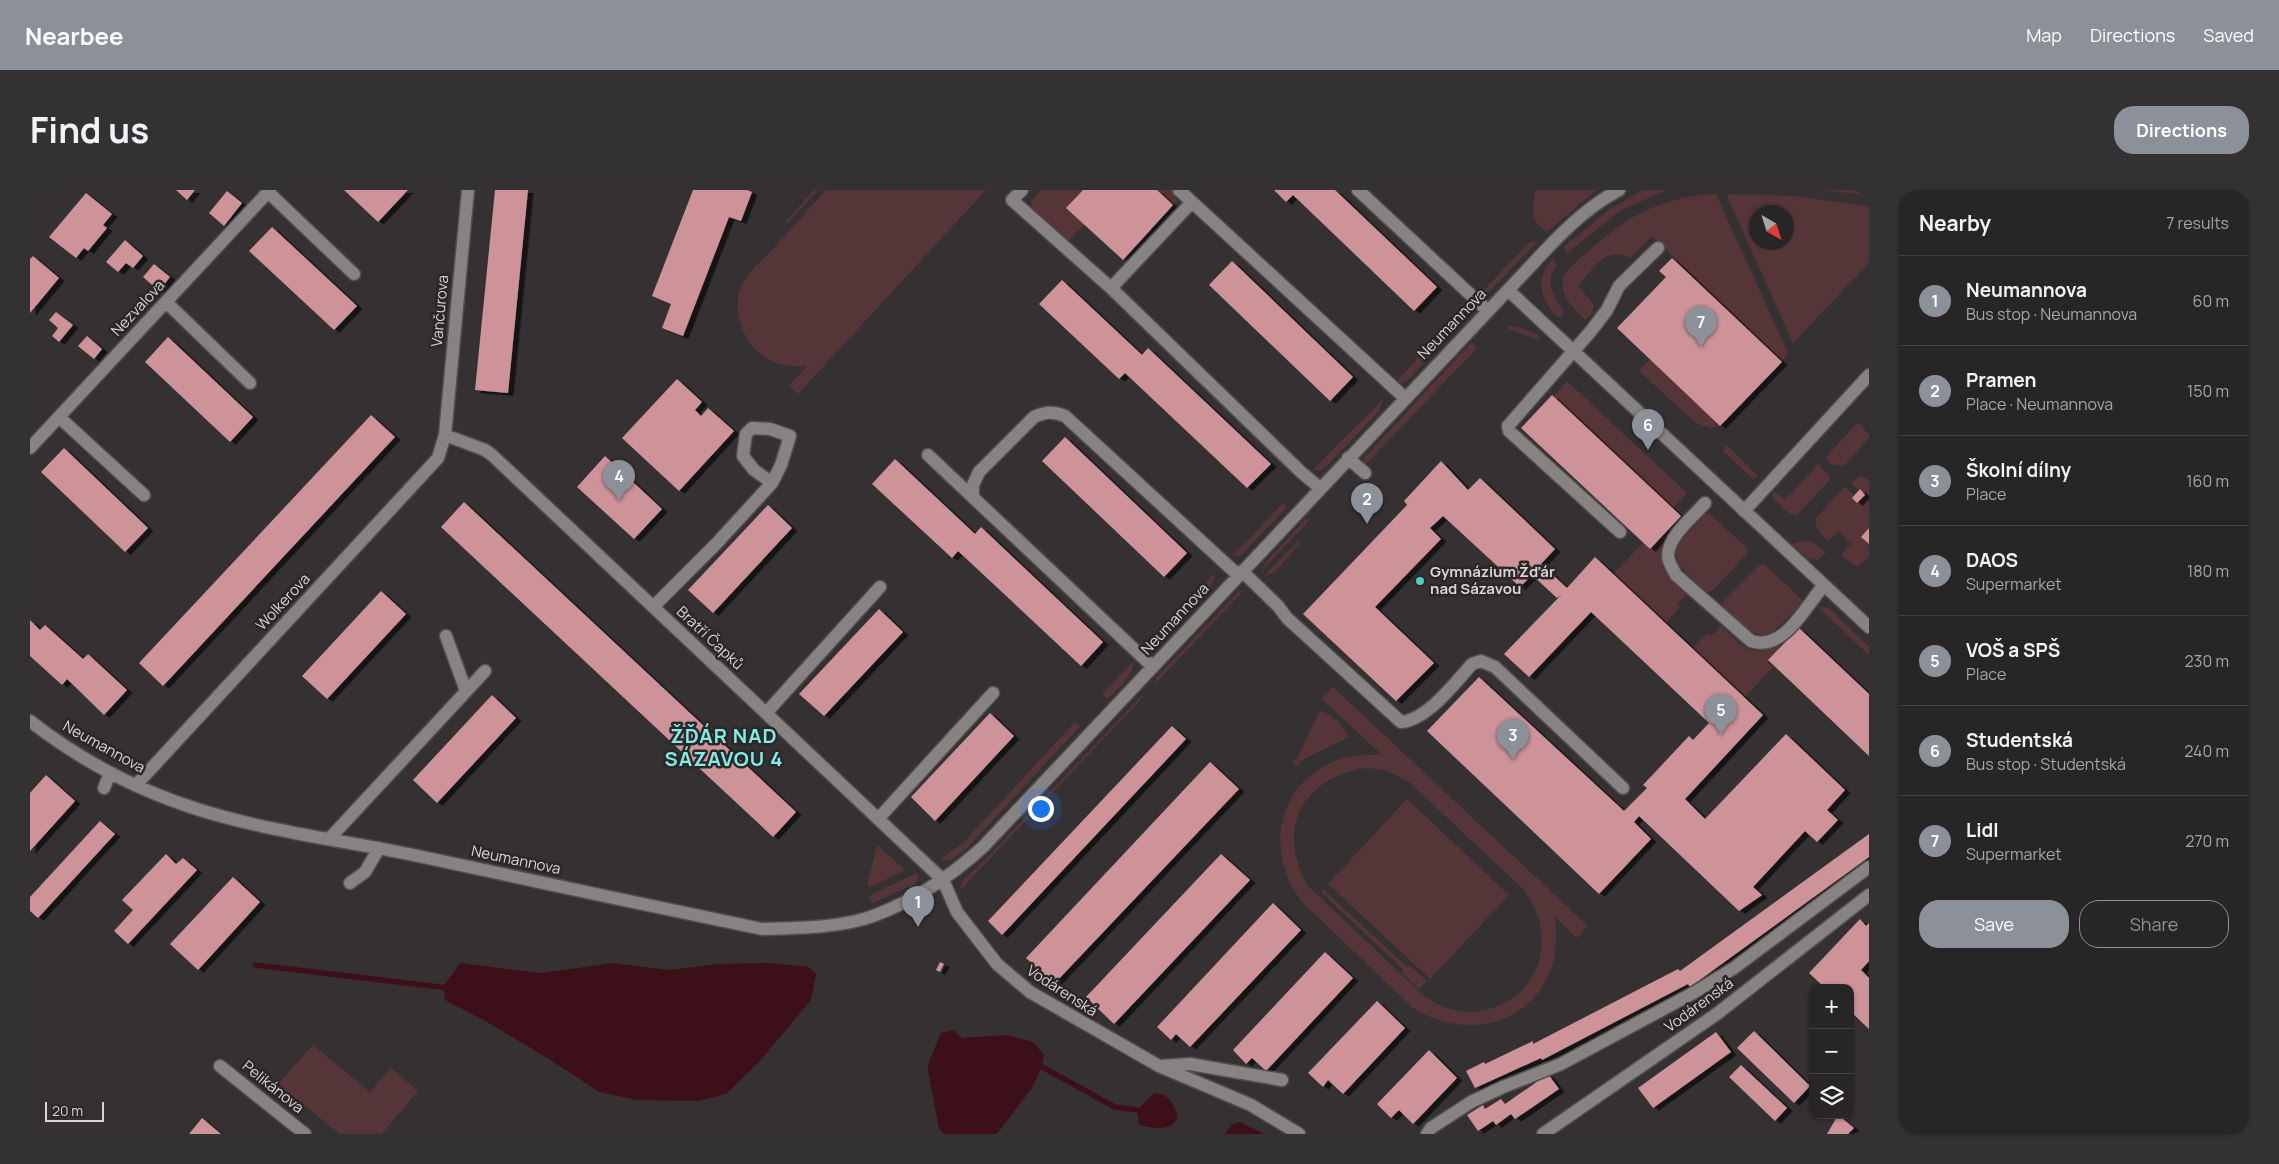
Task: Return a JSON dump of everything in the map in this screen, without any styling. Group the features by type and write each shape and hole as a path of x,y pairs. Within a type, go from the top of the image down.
{"street":[{"name":"Vančurova","path":"445,435 468,190"},
{"path":"1022,190 1012,200 1111,288 1302,473 1320,488"},
{"path":"1180,190 1405,398"},
{"path":"1358,190 1488,311"},
{"name":"Neumannova","path":"30,721 45,733 110,773 136,785 200,810 285,830 762,929 816,927 872,917 943,880 983,847 1508,290 1575,221 1606,197 1619,190"},
{"path":"269,191 354,274"},
{"name":"Nezvalova","path":"30,448 269,191"},
{"path":"1111,288 1192,202"},
{"path":"1620,532 1509,431 1508,426 1607,310 1619,286 1658,248"},
{"path":"1508,290 1868,624"},
{"path":"166,302 250,383"},
{"path":"1744,511 1869,375"},
{"path":"973,497 973,485 979,472 1034,417 1045,412 1058,412 1065,416 1278,606 1287,618 1401,722 1411,721 1423,714 1472,664 1481,661 1495,668 1623,788"},
{"path":"59,417 144,496"},
{"path":"653,607 716,544 772,483 781,466 790,436 770,429 752,428 746,434 743,456 754,470 772,483"},
{"name":"Bratří Čapků","path":"445,435 485,450 492,455 943,880"},
{"name":"Wolkerova","path":"136,785 432,464 441,451 445,435"},
{"path":"928,455 1152,667"},
{"path":"1348,458 1364,473"},
{"path":"1705,503 1672,541 1668,555 1671,564 1676,574 1751,641 1759,644 1771,643 1780,638 1824,585"},
{"path":"766,713 880,587"},
{"path":"446,636 466,691"},
{"path":"330,838 485,671"},
{"path":"878,819 993,693"},
{"path":"104,788 110,773"},
{"path":"350,882 365,872 379,848"},
{"path":"1427,1134 1432,1128 1472,1102 1502,1087 1561,1064 1695,992 1742,962 1869,867"},
{"name":"Vodárenská","path":"943,880 957,912 997,964 1030,992 1121,1046 1159,1066 1251,1105 1299,1134"},
{"name":"Vodárenská","path":"1543,1134 1718,1013 1869,895"},
{"path":"1159,1066 1199,1065 1282,1080"},
{"name":"Pelikánova","path":"220,1066 305,1134"}],"shaded area":[{"path":"814,190 818,190 787,224 785,222"},
{"path":"826,190 986,190 798,394 789,386 807,366 783,365 768,359 755,350 746,337 741,324 738,302 741,288 751,272"},
{"path":"1041,190 1083,190 1084,225 1066,243 1032,210 1031,201"},
{"path":"1157,190 1171,190 1178,202 1173,205"},
{"path":"1536,190 1596,190 1547,232 1537,223 1533,214"},
{"path":"1643,190 1667,190 1621,210 1567,253 1563,247 1613,207"},
{"path":"1819,190 1869,190 1869,195"},
{"path":"1716,194 1788,353 1782,362 1652,236 1630,258 1614,255 1601,261 1578,286 1594,305 1592,313 1585,320 1567,300 1563,289 1564,275 1618,227 1644,211 1673,201"},
{"path":"1729,194 1792,196 1869,206 1869,263 1793,343 1751,250 1794,250 1794,205 1749,205 1749,245 1727,196"},
{"path":"1531,241 1537,242 1484,297 1481,293"},
{"path":"1553,259 1557,265 1553,271 1550,283 1564,313 1559,318 1550,309 1542,291 1542,278 1546,267"},
{"path":"1450,324 1455,329 1407,381 1401,383 1397,381"},
{"path":"1507,326 1519,327 1540,336 1539,340 1509,329"},
{"path":"1471,343 1477,348 1365,465 1363,459"},
{"path":"1650,359 1720,426 1710,428 1696,423 1639,371"},
{"path":"1567,381 1687,493 1672,509 1553,397"},
{"path":"1383,399 1379,411 1326,467 1319,471 1313,470"},
{"path":"1858,422 1869,435 1869,438 1844,466 1831,464 1825,458"},
{"path":"1727,445 1758,476 1753,479 1723,451"},
{"path":"1818,464 1829,475 1829,481 1797,515 1790,514 1772,498 1773,490 1785,500"},
{"path":"1861,476 1869,480 1869,528 1861,537 1869,545 1869,557 1856,566 1841,555 1851,544 1839,531 1828,541 1819,531 1816,525 1816,518 1845,487 1854,495 1852,498 1857,502 1865,495 1850,483"},
{"path":"1283,503 1287,507 1241,555 1232,557"},
{"path":"1709,513 1748,549 1747,554 1712,591 1706,592 1683,569 1676,554 1683,538 1705,514"},
{"path":"1306,519 1309,521 1262,570 1265,563"},
{"path":"1667,531 1661,551 1662,564 1668,576 1686,595 1677,603 1680,607 1665,624 1613,574 1643,543 1650,549"},
{"path":"1299,540 1298,545 1276,571 1263,577"},
{"path":"1806,540 1815,543 1826,553 1817,560 1809,559 1792,544"},
{"path":"1761,564 1765,565 1802,600 1802,603 1779,627 1763,635 1747,628 1722,606 1724,601"},
{"path":"1215,573 1207,592 1191,612 1158,646 1150,650 1145,649"},
{"path":"1240,590 1243,591 1156,683 1156,678"},
{"path":"1818,607 1829,608 1869,647 1869,655"},
{"path":"1721,626 1742,645 1754,651 1782,646 1767,662 1773,667 1744,698 1692,649 1708,633 1711,636"},
{"path":"1134,661 1128,677 1108,699 1102,694"},
{"path":"1333,687 1588,926 1577,938 1555,917 1556,946 1553,963 1544,984 1530,1001 1514,1014 1495,1021 1475,1025 1454,1024 1433,1018 1413,1008 1302,902 1290,882 1283,861 1280,840 1283,820 1290,800 1302,783 1319,769 1345,757 1382,755 1322,699","holes":["1367,768 1385,770 1409,782 1522,888 1532,903 1539,919 1542,935 1541,952 1537,968 1528,983 1516,995 1500,1005 1489,1009 1466,1012 1443,1006 1424,996 1308,886 1298,865 1294,845 1295,826 1301,809 1312,794 1326,782 1345,773"]},
{"path":"1141,696 1144,696 960,890 963,880 983,862"},
{"path":"1320,710 1337,720 1349,737 1300,761 1299,765 1295,766 1293,762 1297,759"},
{"path":"1075,722 1080,726 969,846 950,861 940,860 964,842"},
{"path":"1407,799 1509,895 1430,979 1328,884"},
{"path":"877,845 905,870 870,887 867,885"},
{"path":"917,873 918,880 913,885 872,903 869,896"},
{"path":"1323,889 1407,967 1409,965 1427,981 1419,989 1402,973 1404,970 1321,892"},
{"path":"460,963 541,973 614,963 669,970 719,964 768,963 809,967 816,974 811,1000 760,1061 726,1094 698,1101 637,1100 599,1092 549,1059 487,1022 445,1000 443,987"},
{"path":"953,1030 962,1038 1006,1035 1033,1042 1044,1055 1042,1067 1032,1088 997,1134 944,1134 939,1128 928,1064 941,1033"},
{"path":"313,1045 370,1092 391,1068 418,1091 382,1134 340,1134 278,1084"},
{"path":"1154,1093 1165,1095 1173,1104 1177,1119 1174,1124 1160,1128 1139,1125 1137,1110"},
{"path":"1239,1122 1265,1134 1225,1134 1232,1124"}],"building":[{"path":"176,190 195,190 187,200"},
{"path":"344,190 408,190 378,222"},
{"path":"495,190 528,190 508,393 475,390"},
{"path":"693,190 747,190 752,192 741,221 729,217 683,336 662,328 671,304 652,296"},
{"path":"1083,190 1157,190 1173,205 1123,260 1066,208"},
{"path":"1274,190 1335,190 1437,287 1414,311 1293,195 1286,202"},
{"path":"227,191 242,203 224,226 209,213"},
{"path":"86,193 112,214 103,225 107,228 88,251 84,248 76,258 49,237"},
{"path":"272,227 357,306 334,330 249,251"},
{"path":"125,240 143,256 133,268 126,263 118,272 106,262"},
{"path":"33,256 59,278 30,313 30,259"},
{"path":"1672,258 1782,362 1720,426 1617,328 1666,277 1659,271"},
{"path":"1232,261 1353,377 1330,401 1209,285"},
{"path":"154,264 170,277 159,291 143,277"},
{"path":"1062,280 1142,355 1148,348 1271,464 1247,488 1125,373 1119,379 1039,304"},
{"path":"56,312 73,325 59,342 52,336 58,328 49,320"},
{"path":"87,336 102,349 94,359 78,346"},
{"path":"168,337 253,417 230,442 145,362"},
{"path":"677,379 702,402 695,410 701,416 708,408 734,431 679,491 622,438"},
{"path":"1552,395 1681,516 1650,549 1521,428"},
{"path":"371,415 395,437 163,686 139,663"},
{"path":"1065,437 1187,553 1164,577 1042,461"},
{"path":"64,448 148,528 125,552 41,472"},
{"path":"605,456 662,509 634,539 577,487"},
{"path":"895,459 975,534 981,527 1103,642 1081,666 958,551 952,558 872,484"},
{"path":"1441,461 1468,490 1480,478 1555,549 1541,564 1567,588 1595,557 1763,715 1685,799 1705,819 1786,734 1845,790 1827,810 1838,820 1817,842 1805,831 1753,887 1762,895 1739,911 1639,816 1634,822 1651,839 1599,894 1427,731 1479,677 1624,811 1647,788 1643,785 1689,736 1693,740 1709,723 1591,612 1529,677 1504,654 1562,594 1557,598 1532,575 1520,587 1443,516 1430,528 1441,539 1375,607 1434,663 1396,701 1303,614 1407,505 1404,501"},
{"path":"1860,489 1865,495 1857,503 1852,498"},
{"path":"464,502 796,812 773,837 441,527"},
{"path":"768,505 792,528 713,613 688,590"},
{"path":"1869,528 1869,544 1861,537"},
{"path":"381,591 406,614 327,699 302,676"},
{"path":"879,609 903,632 824,716 799,694"},
{"path":"30,620 40,630 45,625 83,659 88,654 127,690 104,715 67,679 62,685 30,656"},
{"path":"1799,628 1869,694 1869,756 1768,660"},
{"path":"492,695 516,718 437,803 413,780"},
{"path":"990,713 1014,736 935,821 911,797"},
{"path":"1172,726 1186,739 1002,935 988,921"},
{"path":"1210,762 1239,789 1054,984 1026,958"},
{"path":"46,775 75,801 30,851 30,793"},
{"path":"100,821 115,834 38,918 30,911 30,897"},
{"path":"1869,834 1869,857 1690,987 1688,984 1542,1060 1541,1058 1475,1088 1466,1071 1533,1041 1533,1044 1678,969 1680,971"},
{"path":"166,854 176,864 183,858 197,870 128,944 114,931 133,910 122,900"},
{"path":"1221,854 1250,880 1114,1024 1086,997"},
{"path":"233,877 260,902 198,970 170,944"},
{"path":"1273,903 1301,930 1190,1047 1176,1034 1171,1040 1157,1027"},
{"path":"1860,919 1866,926 1869,923 1869,961 1861,970 1869,978 1869,1029 1854,1015 1854,984 1821,984 1809,973"},
{"path":"1325,952 1353,978 1266,1071 1252,1058 1246,1064 1233,1050"},
{"path":"940,962 944,964 940,972 936,970"},
{"path":"1377,1001 1405,1028 1343,1094 1328,1080 1323,1087 1308,1073"},
{"path":"1754,1031 1809,1087 1794,1103 1737,1048"},
{"path":"1716,1032 1731,1052 1653,1108 1638,1088"},
{"path":"1429,1050 1457,1078 1413,1124 1399,1110 1391,1118 1377,1104"},
{"path":"1741,1065 1787,1108 1775,1121 1729,1077"},
{"path":"1548,1074 1559,1089 1515,1119 1511,1114 1496,1125 1493,1121 1478,1131 1467,1115 1483,1105 1485,1109 1501,1099 1505,1104"},
{"path":"202,1118 221,1134 189,1134"},
{"path":"1836,1119 1843,1119 1854,1128 1848,1134 1827,1134"}],"waterway":[{"path":"255,965 449,988"},
{"path":"1035,1069 1042,1067 1115,1107 1137,1110 1143,1114"}],"place":[{"name":"Lidl","path":"1701,347"},
{"name":"Studentská","path":"1648,450"},
{"name":"DAOS","path":"619,501"},
{"name":"Pramen","path":"1367,524"},
{"name":"Gymnázium Žďár nad Sázavou","path":"1420,581"},
{"name":"VOŠ a SPŠ","path":"1721,735"},
{"name":"Školní dílny","path":"1513,760"},
{"name":"Neumannova","path":"918,927"}],"district":[{"name":"ŽĎÁR NAD SÁZAVOU 4","path":"724,748"}]}
